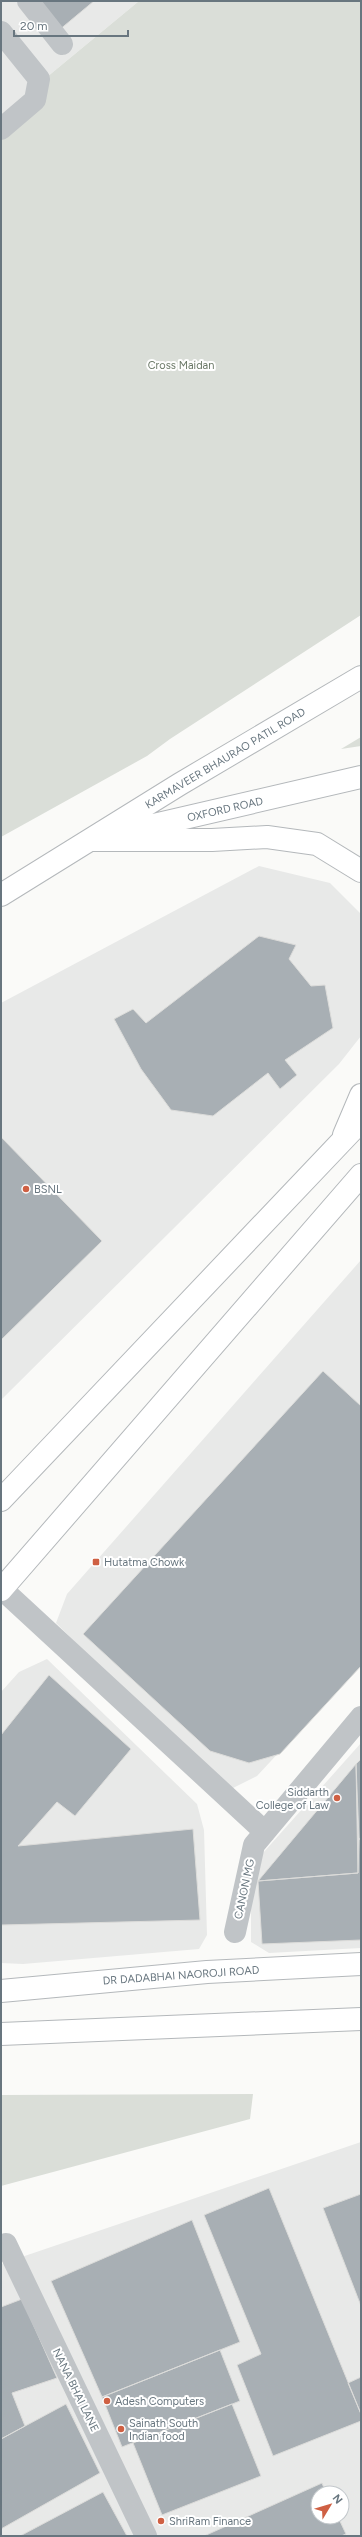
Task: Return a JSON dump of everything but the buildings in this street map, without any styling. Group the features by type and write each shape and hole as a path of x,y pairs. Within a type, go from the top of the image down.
{"main road":[{"name":"KARMAVEER BHAURAO PATIL ROAD","path":"1,895 361,677"},
{"name":"OXFORD ROAD","path":"90,840 361,777"},
{"path":"90,840 212,840 267,837 317,844 361,871"},
{"path":"340,1144 361,1095"},
{"path":"1,1500 361,1121"},
{"path":"2,1589 361,1175"},
{"name":"DR DADABHAI NAOROJI ROAD","path":"1,1991 207,1972 361,1964"},
{"path":"1,2034 361,2018"}],"street":[{"path":"28,1 62,44"},
{"path":"1,32 39,79 35,100 1,129"},
{"path":"2,1589 259,1839 361,1717"},
{"name":"CANON MG","path":"235,1932 259,1839"},
{"name":"NANA BHAI LANE","path":"6,2244 146,2536"}],"shaded area":[{"path":"1,1 139,1 1,115"},
{"path":"259,866 330,883 361,914 361,1036 339,1064 1,1400 1,1003"},
{"path":"361,1260 361,1664 257,1776 225,1792 56,1623 67,1594"},
{"path":"47,1659 197,1804 204,1830 207,1935 199,1949 23,1964 1,1963 1,1692 19,1672"},
{"name":"Siddarth College of Law","path":"361,1743 361,1948 269,1953 251,1942 251,1891 263,1853"},
{"path":"361,2142 361,2536 1,2536 1,2264"}],"green space":[{"name":"Cross Maidan","path":"139,1 361,1 361,615 170,739 147,756 1,837 1,115"},
{"path":"361,737 361,746 341,749"},
{"path":"253,2094 250,2119 1,2186 1,2095"}],"place":[{"name":"BSNL","path":"26,1189"},
{"name":"Hutatma Chowk","path":"96,1562"},
{"name":"Siddarth College of Law","path":"337,1798"},
{"name":"Adesh Computers","path":"107,2401"},
{"name":"Sainath South Indian food","path":"121,2429"},
{"name":"ShriRam Finance","path":"161,2521"}]}
